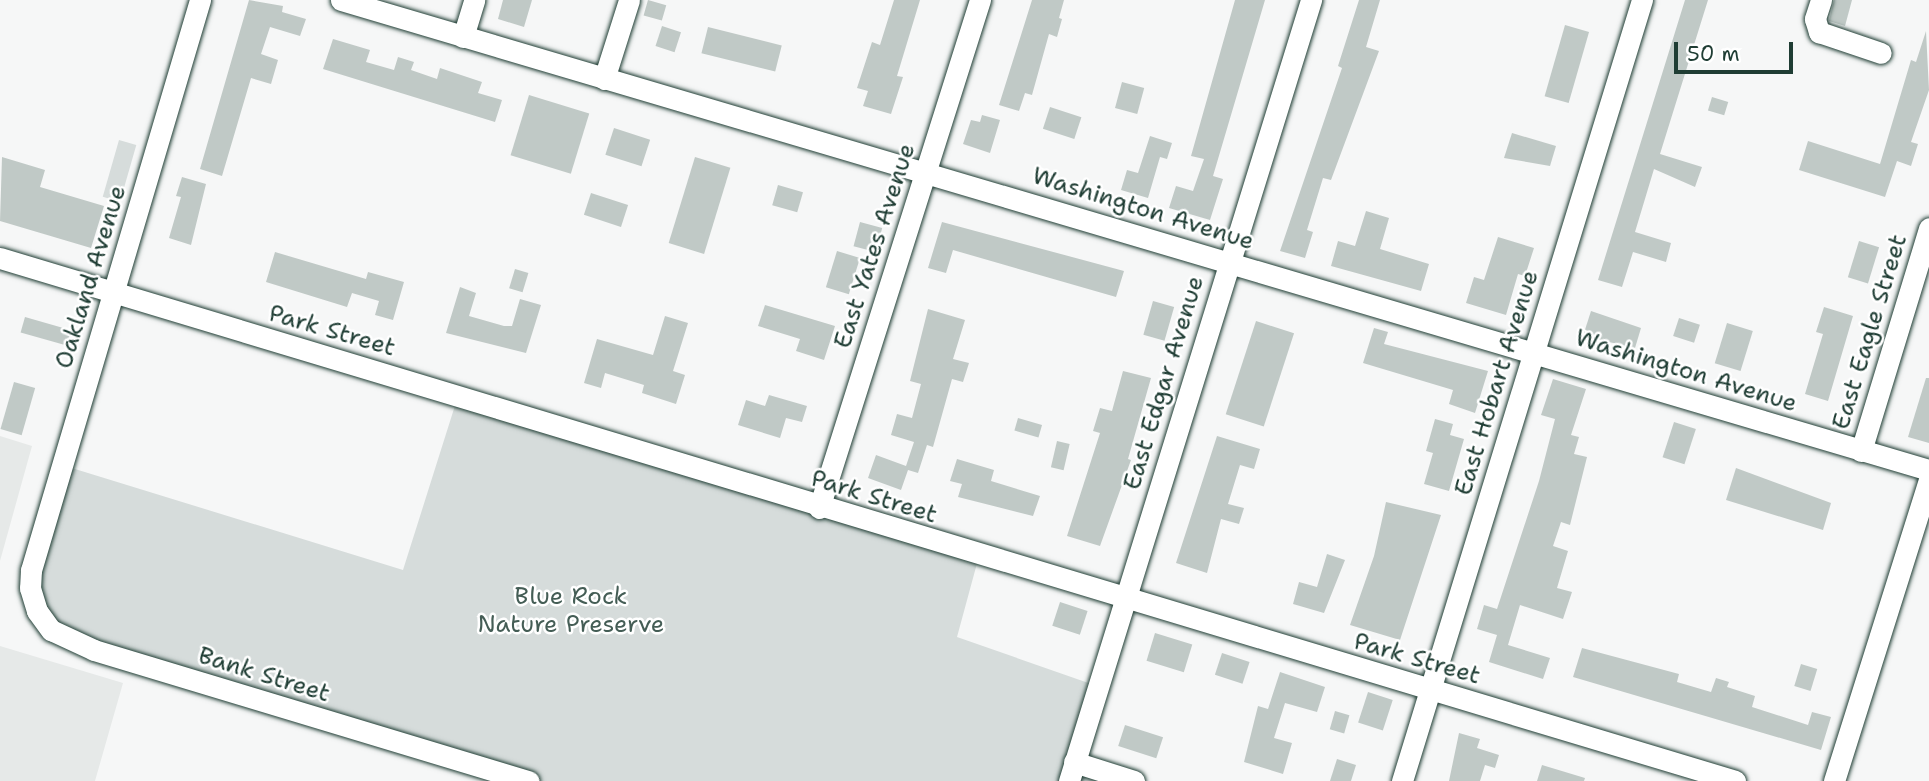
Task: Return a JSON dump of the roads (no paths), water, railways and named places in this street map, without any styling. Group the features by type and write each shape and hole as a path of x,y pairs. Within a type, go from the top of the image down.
{"street":[{"name":"Oakland Avenue","path":"31,570 200,0"},
{"name":"Washington Avenue","path":"341,0 1929,470"},
{"path":"463,37 474,0"},
{"path":"604,79 629,0"},
{"name":"East Yates Avenue","path":"819,508 980,0"},
{"name":"East Edgar Avenue","path":"1072,772 1123,599 1311,0"},
{"name":"East Hobart Avenue","path":"1402,781 1642,0"},
{"path":"1821,0 1815,19 1819,32 1881,53"},
{"name":"East Eagle Street","path":"1861,451 1929,228"},
{"name":"Park Street","path":"0,258 819,508 1735,781"},
{"path":"1834,781 1929,479"},
{"name":"Bank Street","path":"31,570 30,589 37,611 51,630 72,642 528,781"},
{"path":"1072,772 1134,781"}],"park label":[{"name":"Blue Rock Nature Preserve","path":"571,611"}]}
